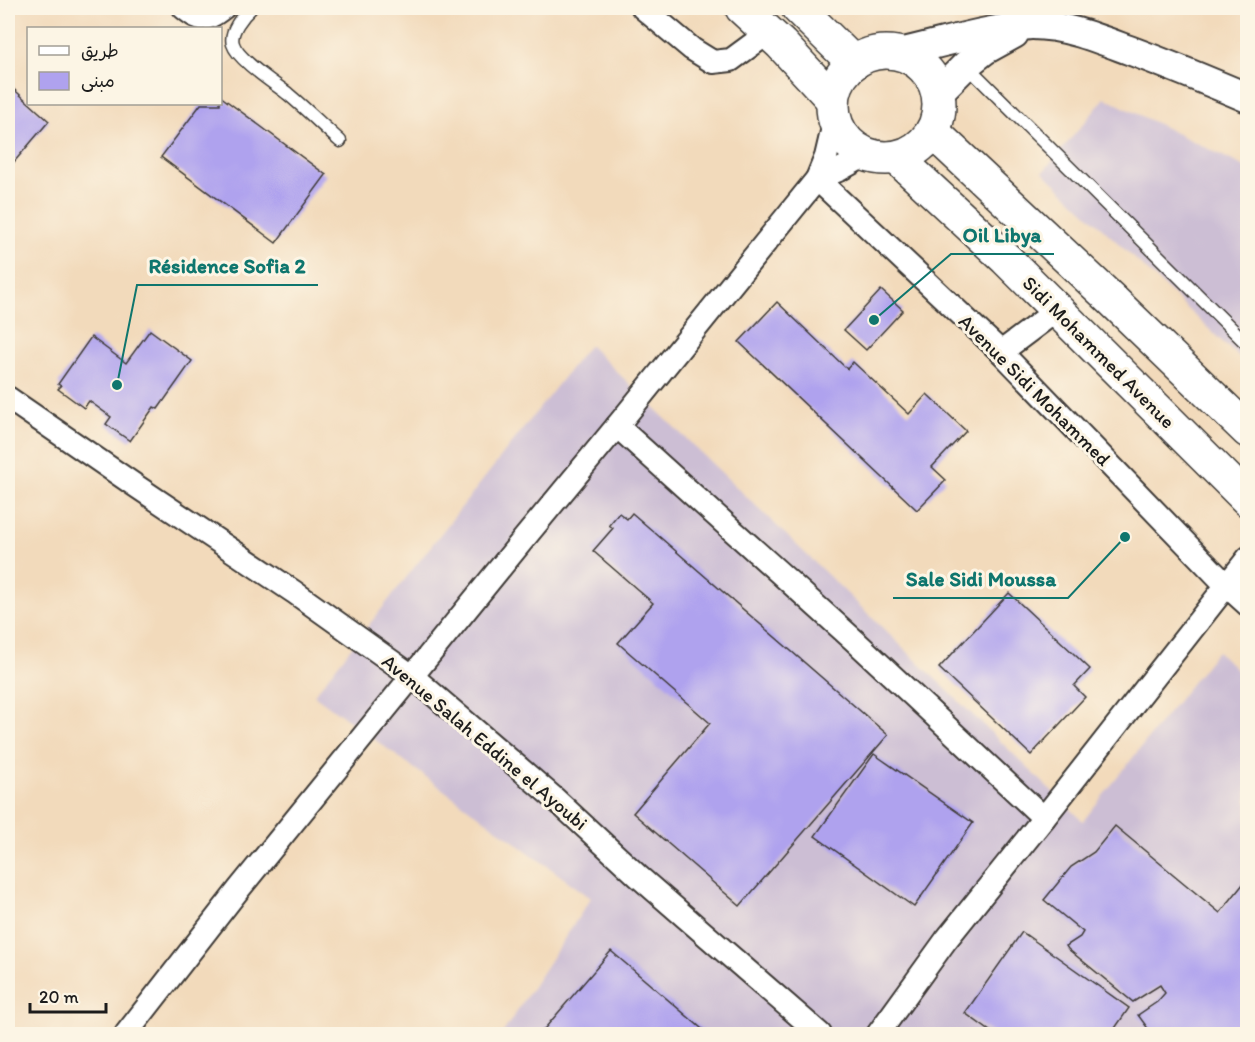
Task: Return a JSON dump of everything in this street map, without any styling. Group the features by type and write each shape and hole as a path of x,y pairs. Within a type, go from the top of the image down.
{"main road":[{"path":"742,8 769,32 834,109"},
{"path":"798,8 854,63"},
{"path":"875,53 899,53 910,57 924,67 932,77 938,93 939,111 933,132 918,149 908,154 882,157 855,149 839,130 834,109 836,88 842,76 854,63 864,57 875,53"},
{"path":"933,132 1119,306 1248,431"},
{"name":"Sidi Mohammed Avenue","path":"882,157 1006,259 1248,500"}],"street":[{"path":"184,8 193,15 205,18 211,17 223,8"},
{"path":"643,8 692,49 713,62 731,60 769,32"},
{"path":"938,93 966,65 990,46 1032,25"},
{"path":"899,53 976,34 1032,25 1079,32 1181,69 1248,98"},
{"path":"126,1035 239,889 817,179 826,157 834,109"},
{"path":"817,179 882,157"},
{"name":"Avenue Sidi Mohammed","path":"817,179 1001,352 1248,605"},
{"path":"1001,352 1057,310"},
{"name":"Avenue Salah Eddine el Ayoubi","path":"8,398 294,592 412,676 554,798 820,1035"},
{"path":"617,426 855,641 1044,818"},
{"path":"878,1035 946,940 1248,558"}],"lane":[{"path":"250,8 235,31 232,38 233,45 244,60 289,95 340,141"},
{"path":"966,65 1248,345"}],"shaded area":[{"path":"1105,98 1247,168 1247,365 1043,172"},
{"path":"589,345 1083,821 1217,651 1247,680 1247,1034 502,1034 591,898 314,695"}],"building":[{"path":"8,84 27,101 27,105 31,105 49,121 8,169"},
{"path":"222,97 326,175 276,243 161,157 200,105 222,105"},
{"path":"881,290 903,310 866,350 844,330"},
{"path":"777,302 847,369 853,362 909,414 927,394 966,431 932,467 946,480 917,510 739,342"},
{"path":"150,330 192,361 158,409 154,407 130,441 106,424 111,417 89,401 84,408 58,389 61,386 58,384 91,337 126,363"},
{"path":"619,513 627,519 632,513 888,735 740,906 633,813 710,723 618,643 653,603 593,551 613,528 609,525"},
{"path":"1009,593 1090,669 1074,686 1085,697 1031,755 939,668"},
{"path":"874,754 973,823 914,907 815,836"},
{"path":"1115,826 1220,913 1248,878 1248,1034 1152,1034 1138,1015 1157,1002 1165,993 1160,985 1133,1002 1066,946 1080,937 1083,932 1044,900 1071,867 1094,852"},
{"path":"1022,932 1129,1008 1111,1034 994,1034 965,1013"},
{"path":"611,951 708,1034 540,1034"}],"place":[{"name":"Oil Libya","path":"874,320"},
{"name":"Résidence Sofia 2","path":"117,385"},
{"name":"Sale Sidi Moussa","path":"1125,537"}]}
